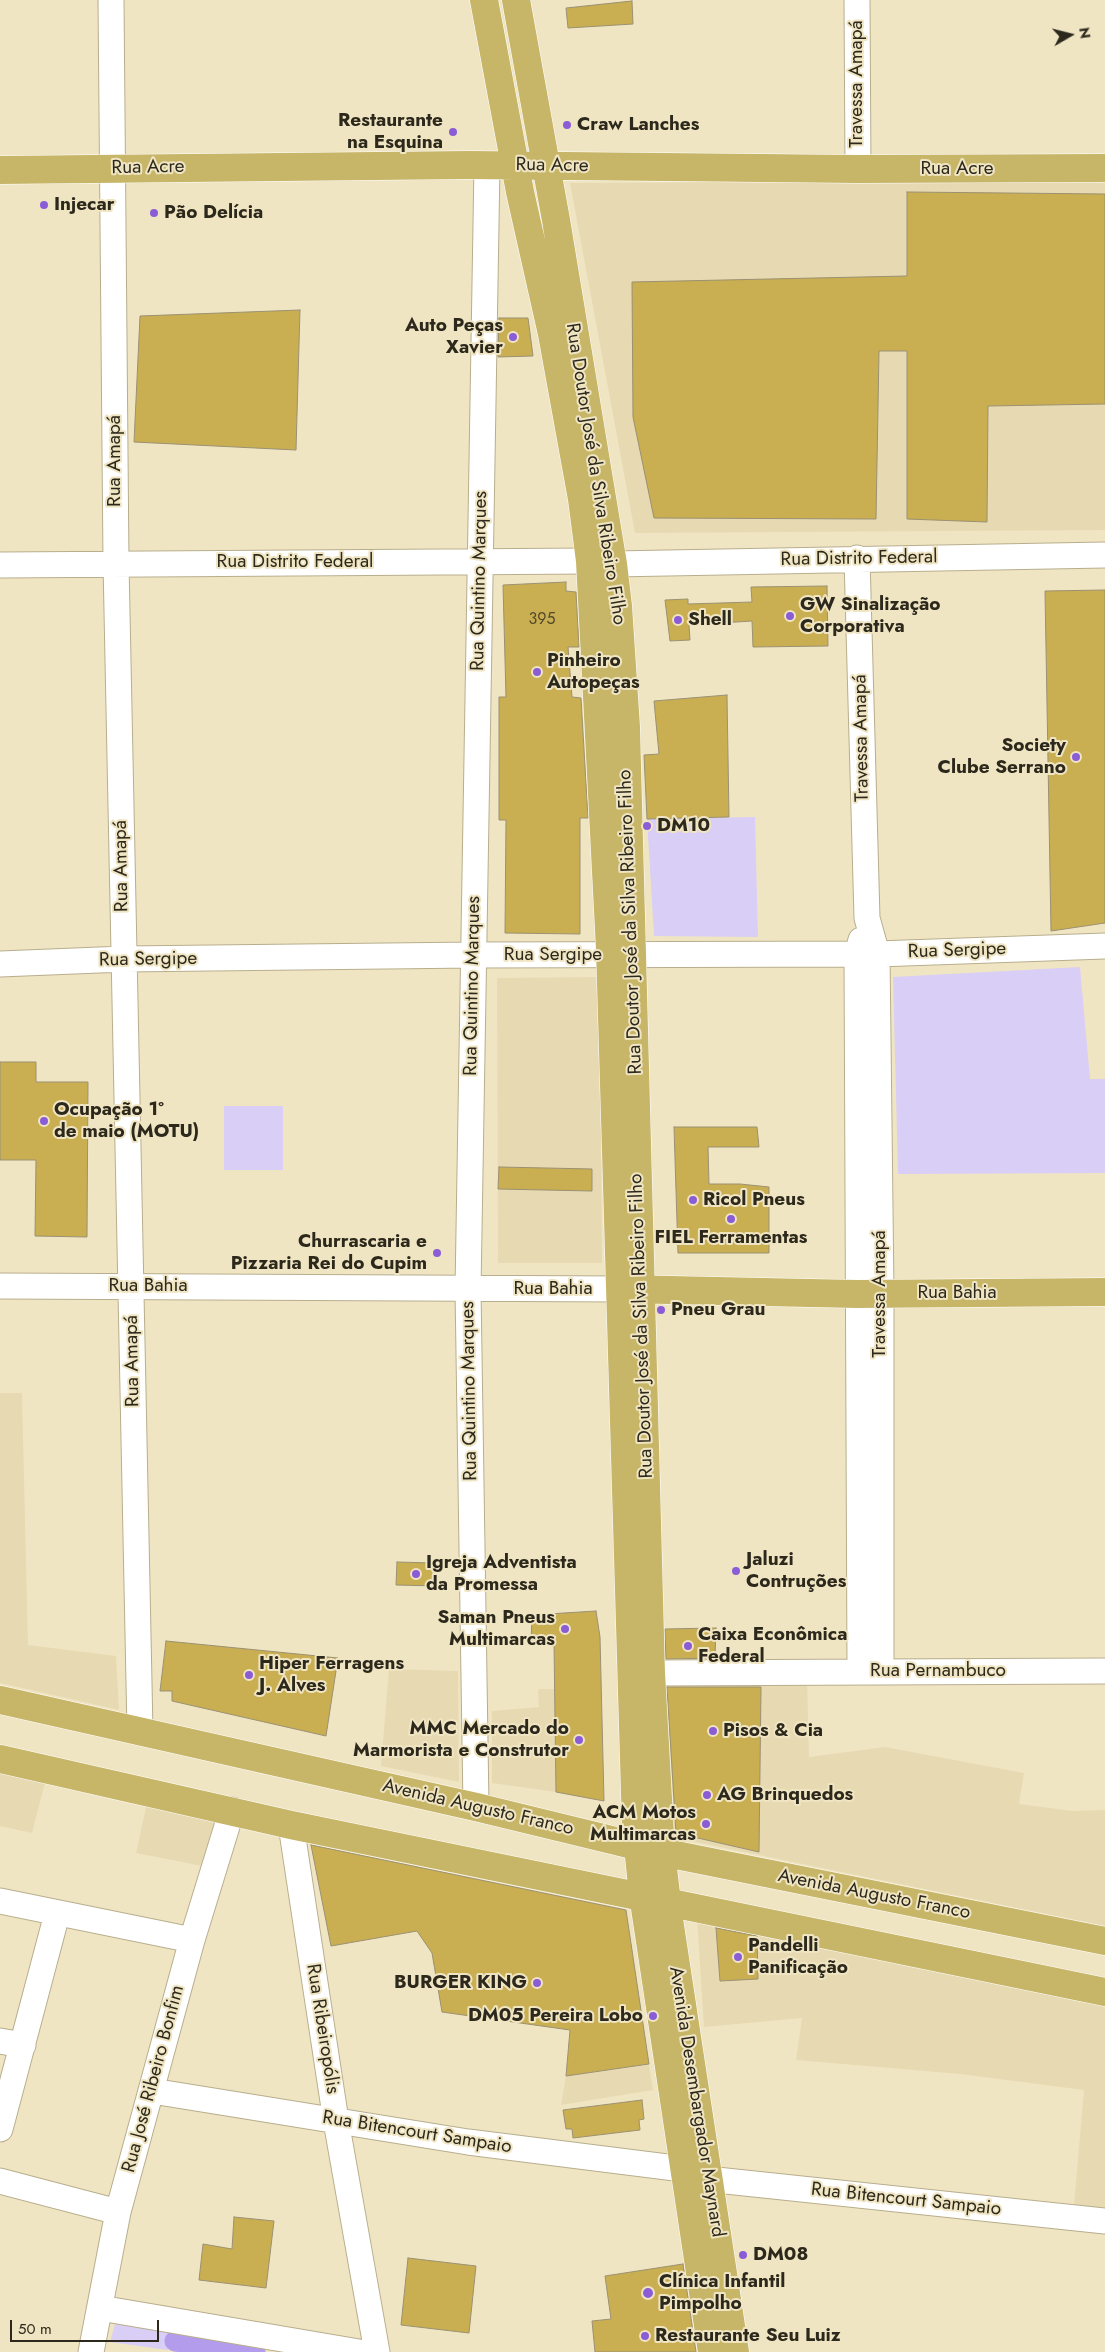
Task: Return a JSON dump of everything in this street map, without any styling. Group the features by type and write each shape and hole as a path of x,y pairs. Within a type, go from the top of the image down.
{"main road":[{"name":"Rua Doutor José da Silva Ribeiro Filho","path":"484,0 516,166 552,334 582,500 601,562"},
{"name":"Rua Doutor José da Silva Ribeiro Filho","path":"516,0 546,166 601,562 621,955 631,1288 651,1673 650,1849"},
{"name":"Rua Acre","path":"0,170 487,165 858,169 1105,168"},
{"name":"Rua Doutor José da Silva Ribeiro Filho","path":"631,1288 626,1497 650,1849"},
{"name":"Rua Bahia","path":"631,1288 869,1293 1105,1292"},
{"name":"Avenida Augusto Franco","path":"0,1700 476,1807 650,1849 1105,1941"},
{"path":"0,1759 291,1824 1105,1992"},
{"path":"650,1849 655,1898"},
{"name":"Avenida Desembargador Maynard","path":"655,1898 683,2169 712,2352"},
{"name":"Avenida Desembargador Maynard","path":"655,1898 708,2179 734,2352"}],"street":[{"name":"Rua Amapá","path":"111,0 116,563 140,1731"},
{"name":"Travessa Amapá","path":"857,0 858,169"},
{"name":"Rua Quintino Marques","path":"476,1807 468,1289 487,165"},
{"name":"Rua Distrito Federal","path":"0,565 481,561 601,562 1105,555"},
{"name":"Travessa Amapá","path":"857,558 867,918 870,1672"},
{"name":"Rua Sergipe","path":"0,964 124,959 474,955 867,954 1105,946"},
{"name":"Rua Bahia","path":"0,1286 468,1289 631,1288"},
{"name":"Rua Pernambuco","path":"651,1673 1105,1671"},
{"name":"Rua José Ribeiro Bonfim","path":"92,2352 118,2212 192,1940 232,1810"},
{"name":"Rua Ribeiropólis","path":"291,1824 336,2120 377,2352"},
{"path":"0,1900 57,1914 192,1940"},
{"path":"0,2130 12,2043 57,1914"},
{"name":"Rua Bitencourt Sampaio","path":"152,2091 468,2142 683,2169"},
{"name":"Rua Bitencourt Sampaio","path":"708,2179 1105,2221"},
{"path":"0,2182 118,2212"},
{"path":"100,2308 360,2352"}],"shaded area":[{"path":"1105,180 1105,530 635,533 570,183"},
{"path":"755,817 758,937 654,936 647,819"},
{"path":"1080,967 1090,1079 1105,1079 1105,1173 898,1174 893,977"},
{"path":"600,977 602,1263 498,1263 497,978"},
{"path":"224,1106 283,1106 283,1170 224,1170"},
{"path":"0,1393 22,1393 28,1645 116,1656 119,1710 0,1683"},
{"path":"389,1669 458,1671 459,1782 381,1766"},
{"path":"807,1679 809,1757 885,1747 1024,1773 1019,1804 1073,1811 1105,1810 1105,1926 666,1836 661,1680"},
{"path":"538,1689 555,1689 556,1792 492,1783 492,1711 539,1707"},
{"path":"0,1768 46,1779 32,1833 0,1826"},
{"path":"147,1803 220,1816 207,1867 136,1853"},
{"path":"697,1918 1105,2002 1105,2209 1074,2205 1084,2090 960,2074 796,2060 802,2018 704,2027"},
{"path":"649,2065 653,2090 561,2105 566,2076"},
{"path":"115,2324 171,2331 168,2350 110,2342"}],"building":[{"path":"632,1 633,24 568,28 566,8"},
{"path":"907,192 1105,194 1105,404 988,406 987,522 907,519 907,351 879,351 876,519 654,518 633,417 632,282 907,276"},
{"path":"300,310 296,450 134,442 140,316"},
{"name":"Auto Peças Xavier","path":"499,318 528,318 533,356 498,357"},
{"path":"566,582 566,591 576,592 579,647 568,647 572,697 581,698 588,818 580,818 580,934 505,933 506,820 499,820 499,697 506,697 503,585"},
{"name":"GW Sinalização Corporativa","path":"827,586 828,646 753,647 752,621 689,625 690,640 670,641 665,600 688,599 688,604 752,602 751,587"},
{"name":"Society Clube Serrano","path":"1105,590 1105,923 1051,931 1045,591"},
{"path":"727,695 729,817 647,819 644,755 659,754 654,701"},
{"name":"Ocupação 1º de maio (MOTU)","path":"0,1062 36,1062 36,1082 88,1082 87,1237 35,1236 36,1160 0,1160"},
{"path":"674,1127 757,1127 759,1147 708,1147 709,1184 740,1184 769,1187 769,1253 678,1253"},
{"path":"499,1167 592,1169 592,1191 498,1189"},
{"name":"Igreja Adventista da Promessa","path":"397,1562 433,1563 437,1586 396,1585"},
{"name":"MMC Mercado do Marmorista e Construtor","path":"596,1611 600,1637 604,1801 556,1792 554,1643 531,1643 532,1615"},
{"name":"Caixa Econômica Federal","path":"716,1628 715,1658 666,1659 665,1629"},
{"name":"Hiper Ferragens J. Alves","path":"166,1641 338,1658 326,1736 172,1701 172,1691 160,1691"},
{"name":"Pisos & Cia","path":"667,1687 761,1687 759,1852 676,1833"},
{"name":"BURGER KING","path":"311,1845 626,1910 649,2064 566,2076 570,2030 442,2012 432,1953 417,1931 331,1946"},
{"name":"Pandelli Panificação","path":"716,1928 757,1936 758,1979 720,1981"},
{"path":"642,2100 644,2119 639,2120 640,2130 573,2138 572,2129 566,2129 563,2110"},
{"path":"234,2217 274,2221 266,2288 199,2280 203,2244 232,2249"},
{"path":"408,2258 476,2266 469,2333 401,2325"},
{"path":"683,2264 696,2352 595,2352 592,2321 611,2319 605,2276"}],"waterway":[{"path":"175,2341 255,2352"}],"place":[{"name":"Craw Lanches","path":"567,125"},
{"name":"Restaurante na Esquina","path":"453,132"},
{"name":"Injecar","path":"44,205"},
{"name":"Pão Delícia","path":"154,213"},
{"name":"Auto Peças Xavier","path":"513,337"},
{"name":"GW Sinalização Corporativa","path":"790,616"},
{"name":"Shell","path":"678,620"},
{"name":"Pinheiro Autopeças","path":"537,672"},
{"name":"Society Clube Serrano","path":"1076,757"},
{"name":"DM10","path":"647,826"},
{"name":"Ocupação 1º de maio (MOTU)","path":"44,1121"},
{"name":"Ricol Pneus","path":"693,1200"},
{"name":"FIEL Ferramentas","path":"731,1219"},
{"name":"Churrascaria e Pizzaria Rei do Cupim","path":"437,1253"},
{"name":"Pneu Grau","path":"661,1310"},
{"name":"Jaluzi Contruções","path":"736,1571"},
{"name":"Igreja Adventista da Promessa","path":"416,1574"},
{"name":"Saman Pneus Multimarcas","path":"565,1629"},
{"name":"Caixa Econômica Federal","path":"688,1646"},
{"name":"Hiper Ferragens J. Alves","path":"249,1675"},
{"name":"Pisos & Cia","path":"713,1731"},
{"name":"MMC Mercado do Marmorista e Construtor","path":"579,1740"},
{"name":"AG Brinquedos","path":"707,1795"},
{"name":"ACM Motos Multimarcas","path":"706,1824"},
{"name":"Pandelli Panificação","path":"738,1957"},
{"name":"BURGER KING","path":"537,1983"},
{"name":"DM05 Pereira Lobo","path":"653,2016"},
{"name":"DM08","path":"743,2255"},
{"name":"Clínica Infantil Pimpolho","path":"648,2293"},
{"name":"Restaurante Seu Luiz","path":"645,2336"}]}
